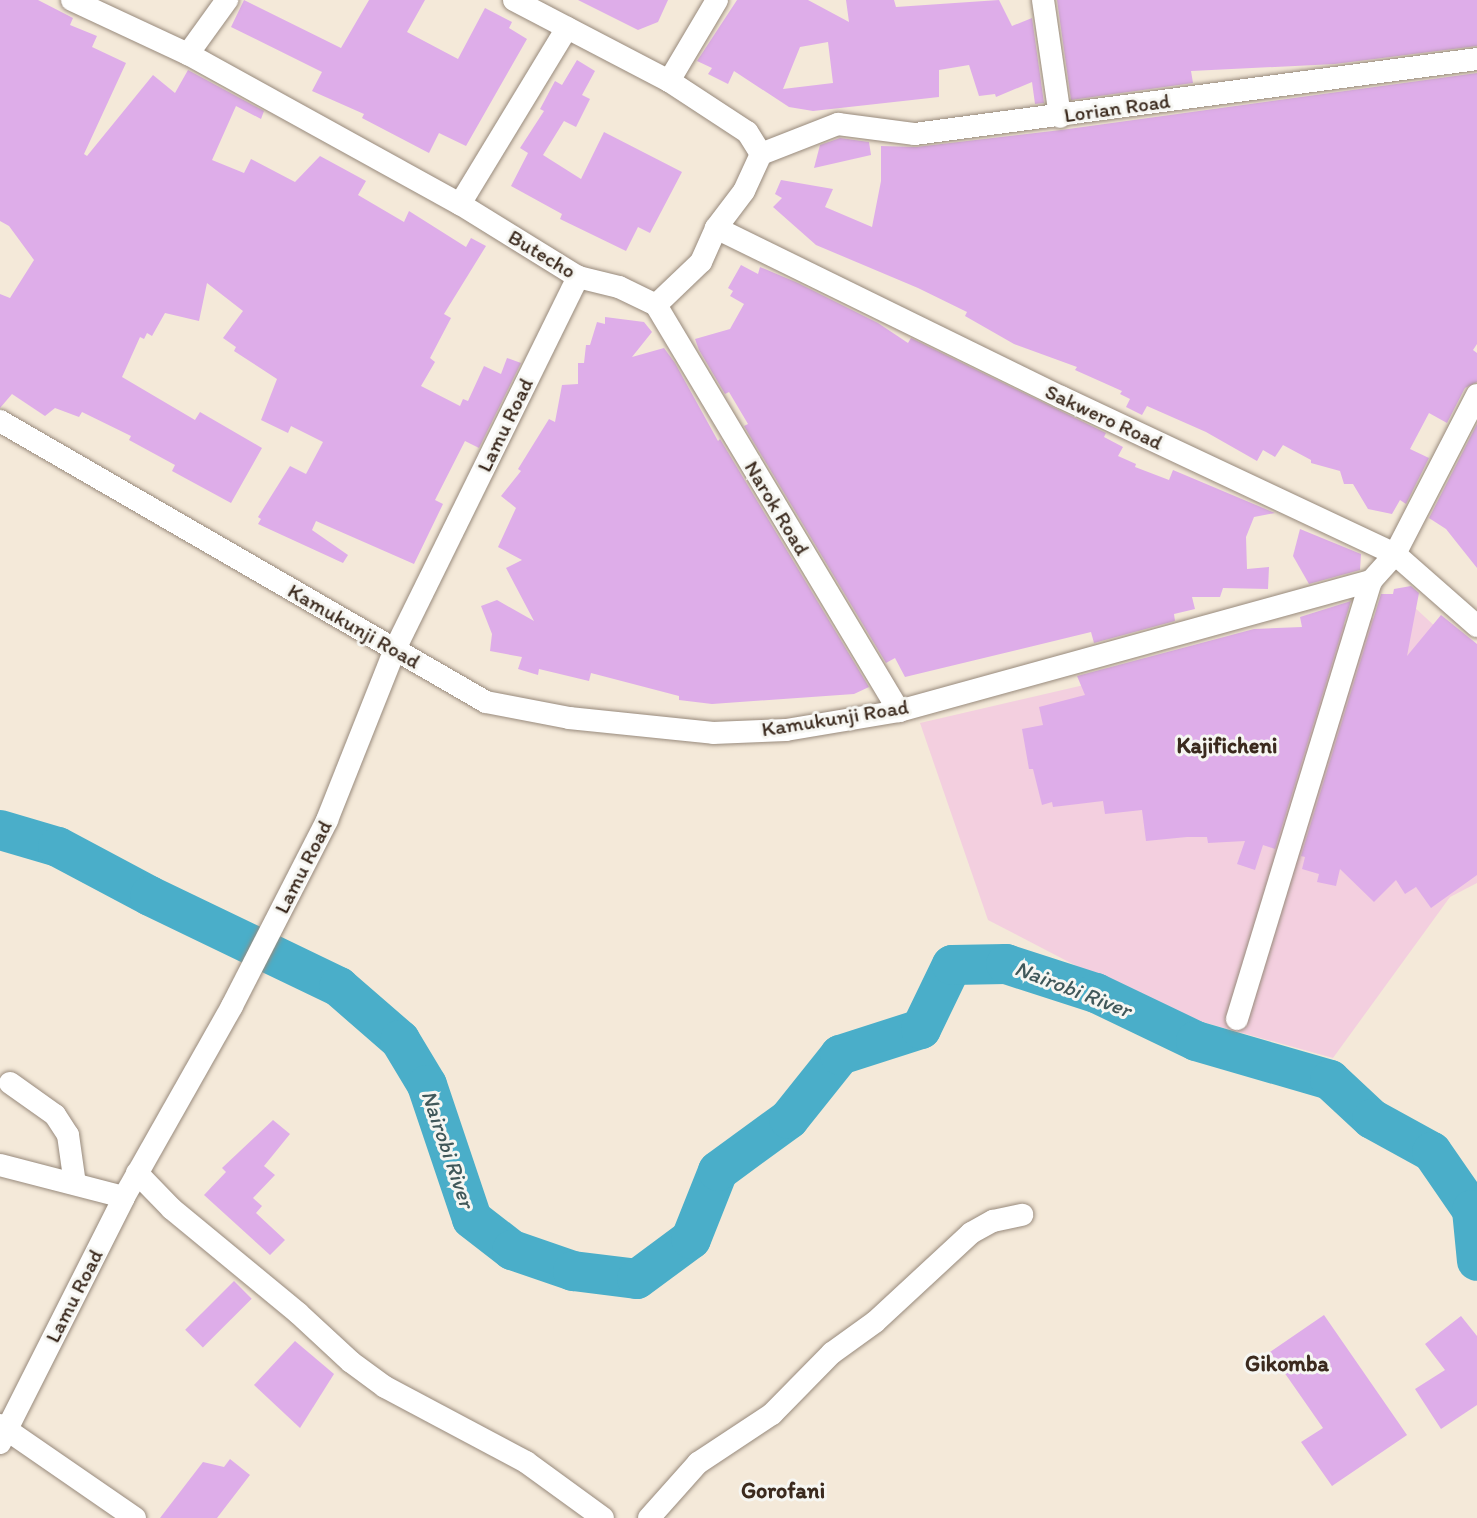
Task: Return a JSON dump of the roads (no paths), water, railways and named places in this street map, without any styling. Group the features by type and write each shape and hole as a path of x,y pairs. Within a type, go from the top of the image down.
{"street":[{"name":"Butecho","path":"72,0 188,54 460,204 578,277 619,287 656,305"},
{"path":"188,54 227,0"},
{"path":"514,0 669,81 747,132 761,154 744,191 716,228 700,262 656,305"},
{"path":"669,81 717,0"},
{"path":"1043,0 1060,117"},
{"path":"460,204 567,28"},
{"name":"Lorian Road","path":"761,154 838,124 915,134 1060,117 1477,59"},
{"name":"Sakwero Road","path":"716,228 1060,397 1395,554 1477,626"},
{"name":"Lamu Road","path":"3,1432 124,1197 232,1006 327,820 395,649 578,277"},
{"name":"Narok Road","path":"656,305 898,711"},
{"path":"1237,1019 1371,581 1395,554 1477,395"},
{"name":"Kamukunji Road","path":"0,421 486,702 569,718 713,733 786,730 898,711 1371,581"},
{"path":"10,1083 55,1115 68,1135 75,1184"},
{"path":"0,1165 124,1197"},
{"path":"137,1173 172,1209 298,1312 351,1362 385,1387 526,1462 595,1516"},
{"path":"649,1518 698,1463 772,1414 832,1353 875,1322 971,1233 993,1221 1023,1215"},
{"path":"3,1432 135,1518"}],"waterway":[{"name":"Nairobi River","path":"0,830 58,847 150,896 339,987 400,1040 427,1085 472,1219 512,1250 573,1271 637,1279 691,1239 718,1171 789,1119 840,1055 921,1029 952,965 1006,964 1096,993 1196,1041 1330,1080 1372,1119 1432,1152 1472,1210 1477,1261"}],"district":[{"name":"Kajificheni","path":"1227,746"},
{"name":"Gikomba","path":"1287,1364"},
{"name":"Gorofani","path":"783,1491"}]}
